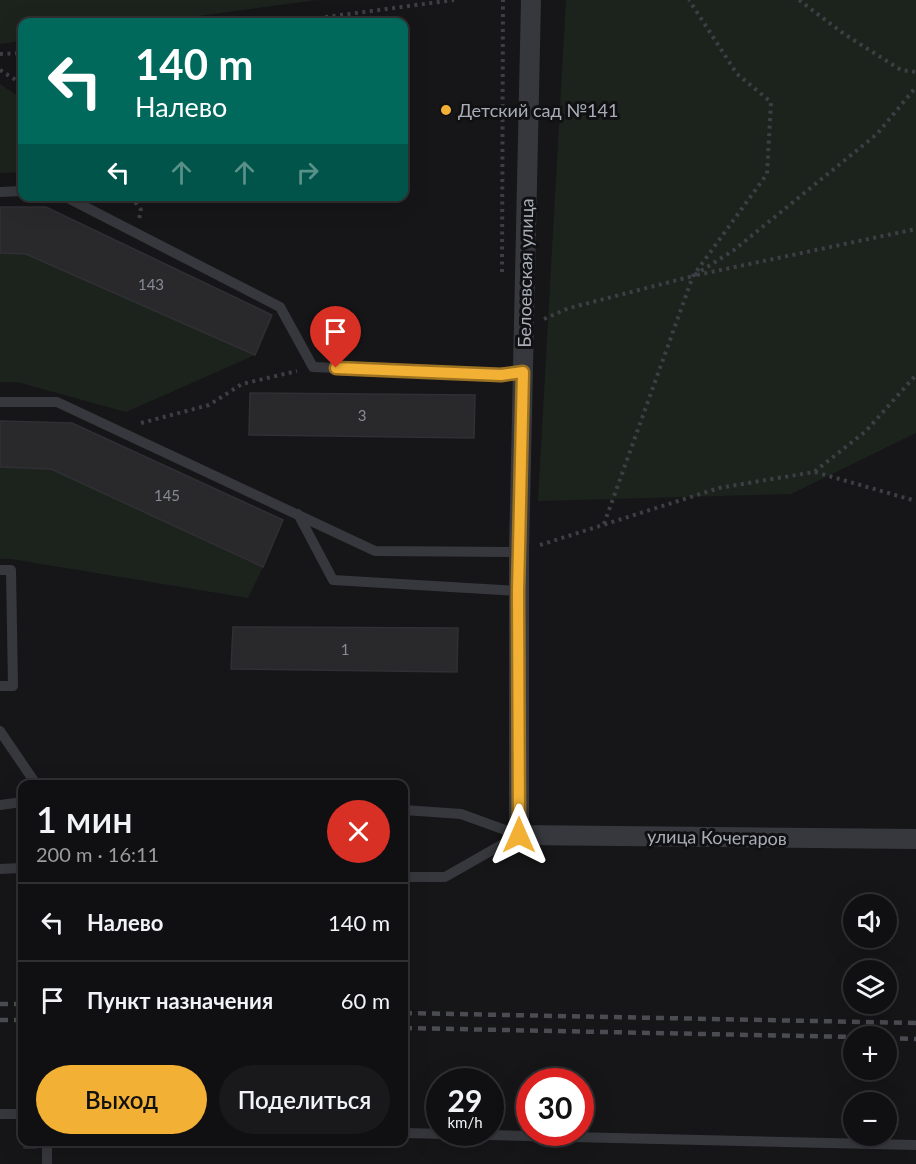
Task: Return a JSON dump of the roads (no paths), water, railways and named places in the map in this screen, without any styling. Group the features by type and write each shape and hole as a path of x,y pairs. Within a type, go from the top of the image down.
{"street":[{"name":"Белоевская улица","path":"519,835 518,591 531,0"},
{"name":"улица Кочегаров","path":"519,835 916,839"}],"lane":[{"path":"0,192 18,191"},
{"path":"74,201 280,307 313,367 501,375 523,372"},
{"path":"0,402 57,402 375,551 519,552"},
{"path":"297,513 333,580 518,591"},
{"path":"0,570 11,570 13,686 0,686"},
{"path":"0,731 33,780"},
{"path":"0,805 18,803"},
{"path":"408,810 461,814 519,835"},
{"path":"408,877 445,877 519,835"},
{"path":"0,869 18,868"},
{"path":"0,1114 18,1114"},
{"path":"408,1133 916,1144"},
{"path":"47,1146 47,1164"}],"railway":[{"path":"0,1004 18,1004"},
{"path":"408,1013 916,1023"},
{"path":"0,1020 18,1020"},
{"path":"408,1028 843,1037"},
{"path":"897,1038 916,1039"}],"place":[{"name":"Детский сад №141","path":"446,110"}]}
